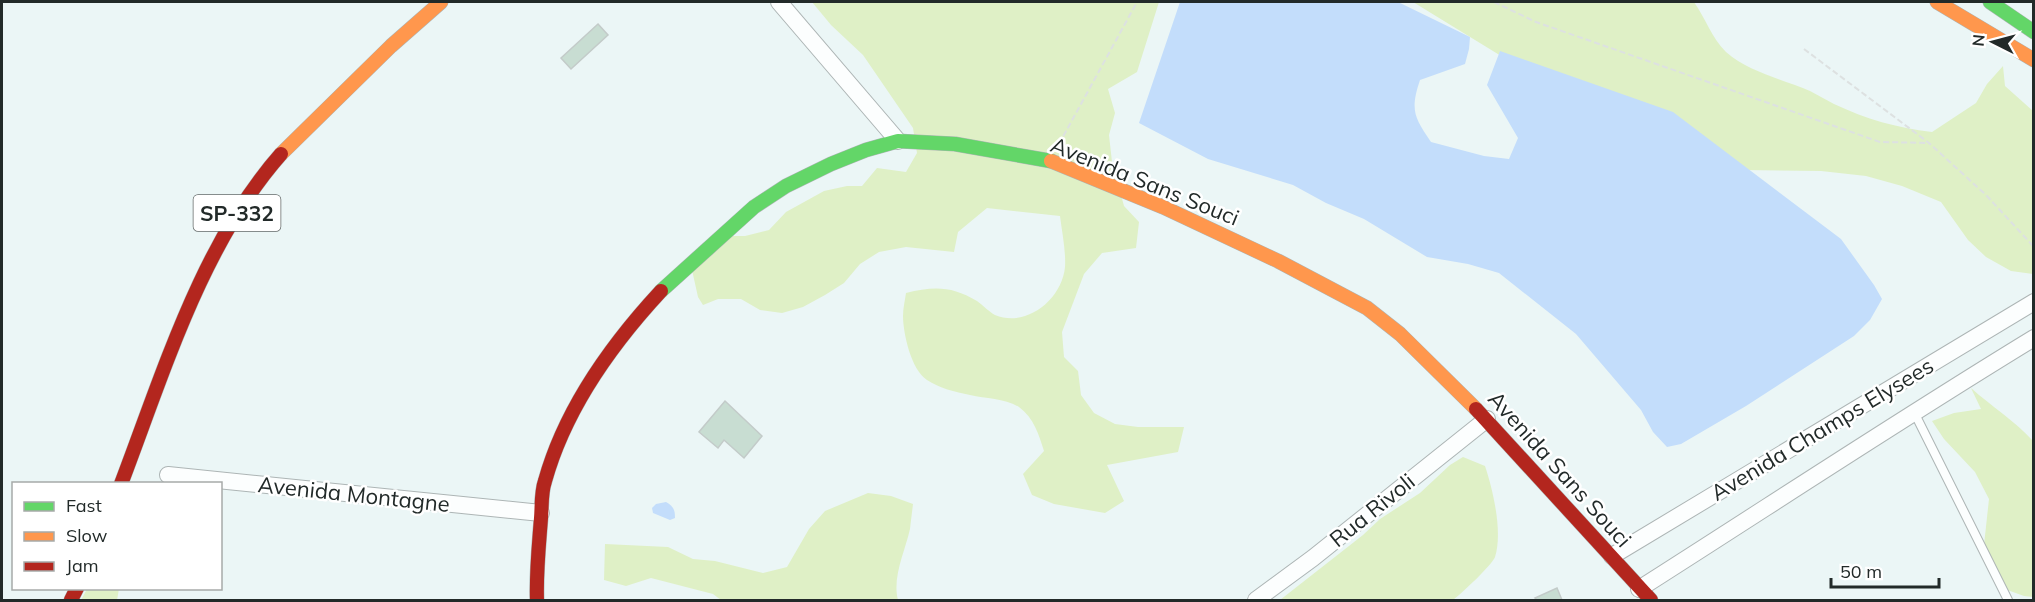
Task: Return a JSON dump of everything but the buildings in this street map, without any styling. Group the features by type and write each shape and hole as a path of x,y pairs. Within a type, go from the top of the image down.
{"street":[{"name":"SP-332","path":"120,482 186,315 225,233 244,201 266,171 292,142 391,46 441,2"},
{"path":"779,2 898,141"},
{"path":"1937,2 2034,60"},
{"path":"1990,2 2034,32"},
{"name":"Avenida Sans Souci","path":"537,600 536,580 544,483 560,440 582,394 633,321 661,291 754,207 786,186 857,154 898,141 955,144 1050,161 1163,207 1278,261 1367,308 1400,334 1487,419 1645,595"},
{"name":"Avenida Champs Elysees","path":"1612,556 2034,302"},
{"name":"Avenida Champs Elysees","path":"1645,595 1913,411 2034,338"},
{"name":"Rua Rivoli","path":"1257,600 1487,419"},
{"name":"Avenida Montagne","path":"168,475 541,513"}],"lane":[{"path":"1913,411 2008,600"}],"path":[{"path":"1050,161 1137,2"},
{"path":"1494,2 1536,22 1880,142 1929,143"},
{"path":"1804,49 1929,143 1986,195 2034,247"}],"green space":[{"path":"812,2 1159,2 1137,72 1108,89 1115,113 1109,135 1112,162 1124,206 1139,222 1136,248 1102,253 1084,274 1062,332 1064,357 1078,371 1081,395 1094,413 1115,424 1138,427 1184,427 1178,452 1107,465 1124,501 1105,513 1054,504 1032,495 1023,474 1044,451 1029,416 1019,407 1008,402 953,391 927,380 912,360 904,332 903,313 906,293 916,291 934,288 959,292 977,301 995,315 1007,318 1030,314 1041,308 1057,290 1065,267 1060,216 987,208 958,232 954,252 906,247 879,252 860,264 844,283 825,295 803,307 782,313 760,310 741,299 718,299 703,305 698,297 692,270 722,236 745,236 769,230 786,212 824,191 847,186 862,186 877,168 906,172 917,153 913,128 863,55 831,25"},
{"path":"1413,2 1694,2 1721,46 1745,65 1810,91 1858,114 1906,128 1932,132 1976,103 1987,84 2003,66 2005,86 2033,111 2033,274 2011,271 1986,257 1968,240 1941,202 1902,186 1866,176 1821,171 1743,170 1645,144"},
{"path":"1971,388 2033,441 2033,597 1999,587 1984,545 1989,499 1975,472 1944,439 1932,421 1954,413 1981,409"},
{"path":"1463,457 1485,466 1496,511 1498,536 1495,557 1489,566 1453,600 1280,600 1380,519 1420,493 1450,465"},
{"path":"868,493 891,496 913,504 910,529 898,574 898,600 721,600 713,594 651,578 626,586 604,580 605,544 668,547 693,559 715,561 763,573 787,567 809,529 825,511"},
{"path":"86,590 119,590 117,600 81,600"}],"water":[{"path":"1180,2 1398,2 1470,37 1465,64 1420,80 1415,99 1415,113 1431,142 1484,156 1509,159 1518,138 1487,85 1500,51 1673,112 1841,239 1882,299 1870,320 1854,336 1746,406 1681,444 1667,447 1653,432 1641,410 1576,334 1499,273 1468,264 1427,257 1364,219 1326,203 1293,185 1208,159 1139,123"},
{"path":"666,502 675,512 675,518 670,520 653,513 652,508 656,504"}],"traffic: fast":[{"path":"1990,2 2034,32"},
{"path":"661,291 754,207 786,186 866,150 898,141 955,144 1051,161"}],"traffic: slow":[{"path":"281,154 391,46 441,2"},
{"path":"1937,2 2034,60"},
{"path":"1051,161 1163,207 1278,261 1367,308 1400,334 1476,409"}],"traffic: jam":[{"path":"122,482 169,355 207,269 253,189 281,154"},
{"path":"537,600 542,494 564,429 607,356 661,291"},
{"path":"1476,409 1651,600"},
{"path":"71,600 76,590"}]}
